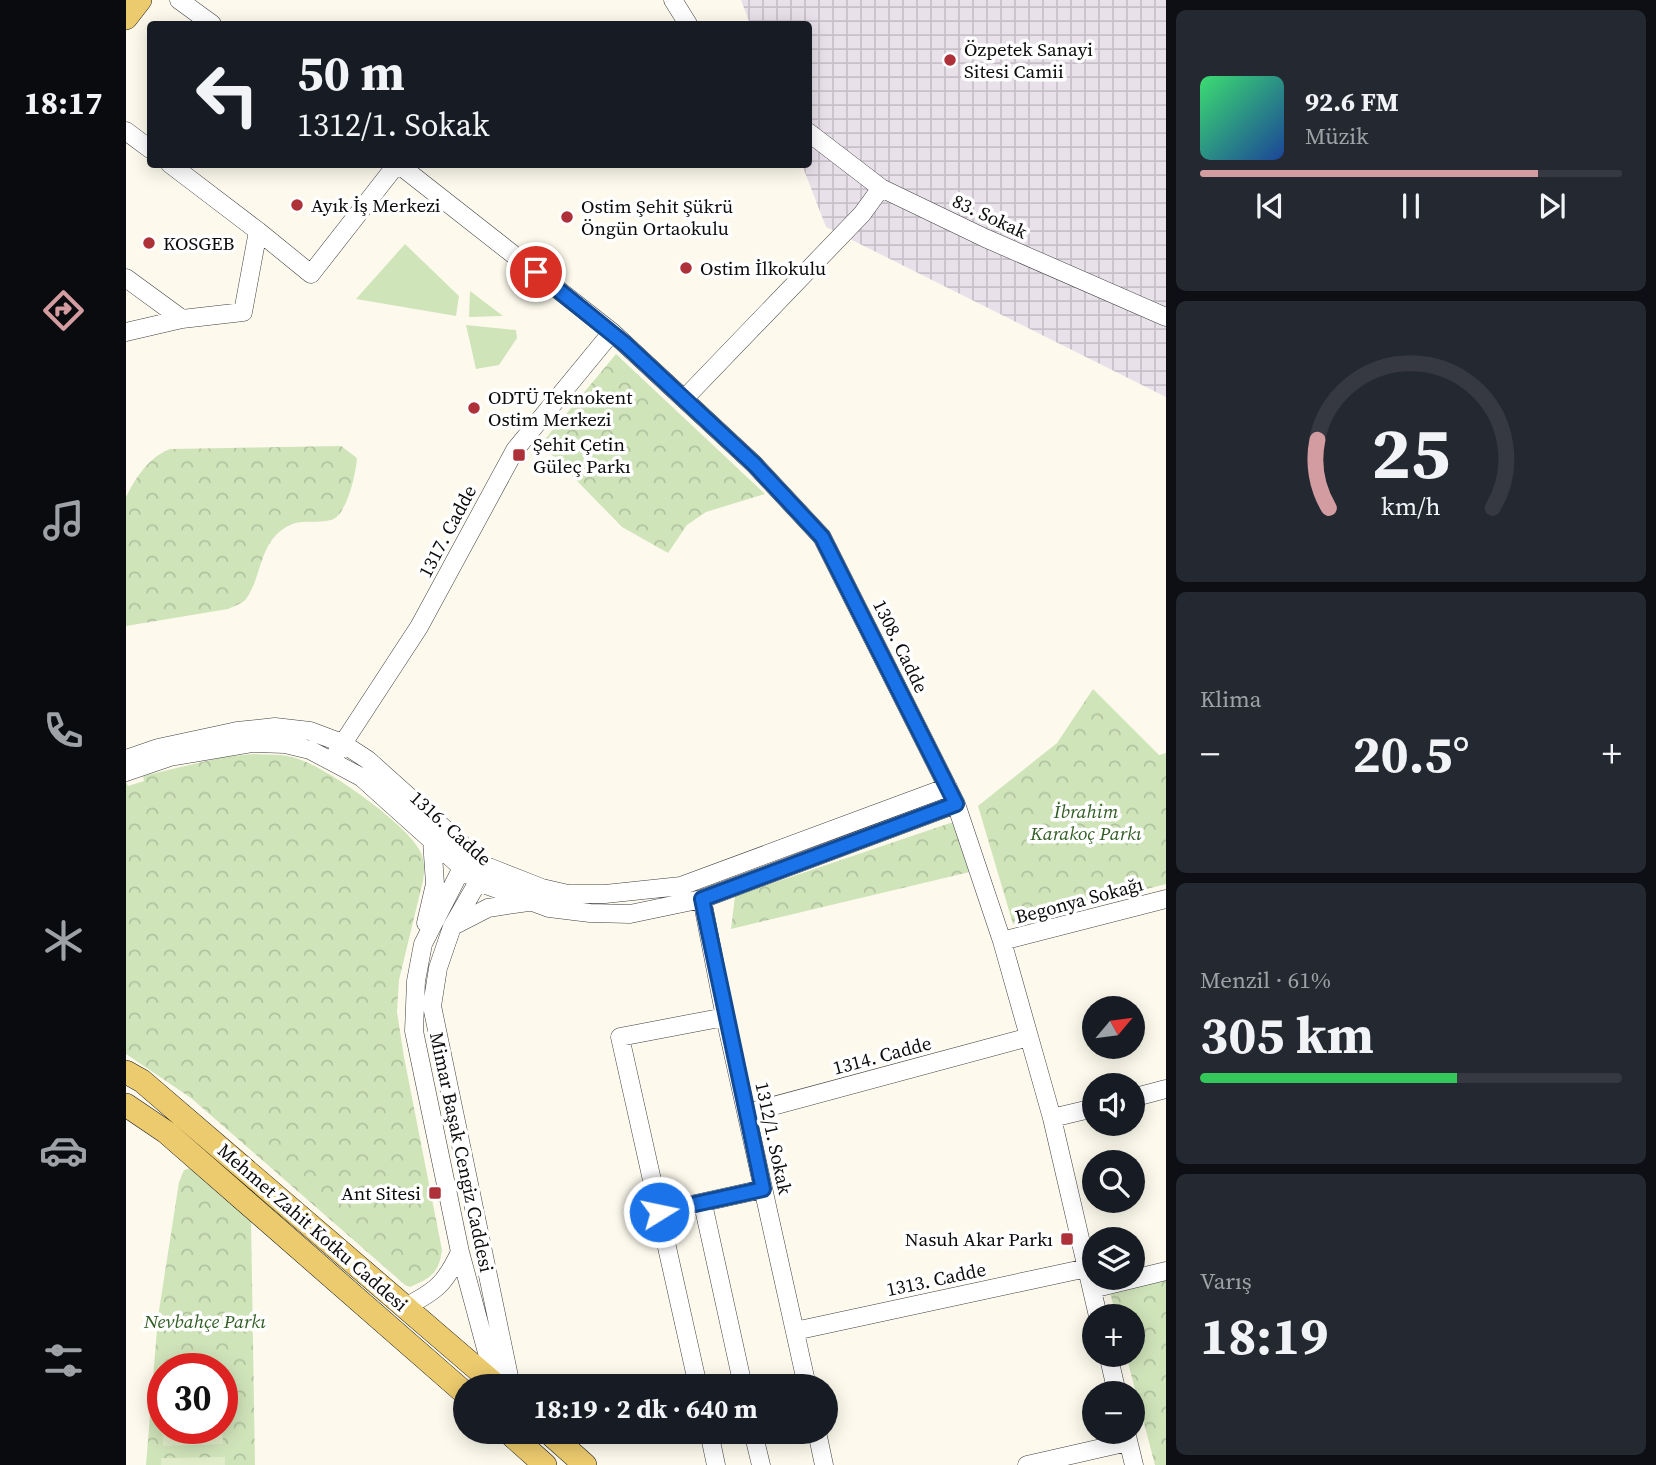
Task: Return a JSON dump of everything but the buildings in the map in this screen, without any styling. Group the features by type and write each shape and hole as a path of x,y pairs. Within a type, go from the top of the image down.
{"main road":[{"path":"126,18 140,0"},
{"name":"Mehmet Zahit Kotku Caddesi","path":"126,1072 142,1081 234,1157 486,1374"},
{"name":"Mehmet Zahit Kotku Caddesi","path":"126,1105 166,1132 453,1383"},
{"path":"525,1444 545,1465"},
{"path":"561,1444 585,1465"}],"street":[{"path":"179,0 208,21"},
{"path":"673,0 686,21"},
{"path":"126,131 147,147"},
{"name":"83. Sokak","path":"812,135 881,188 985,238 1166,317"},
{"path":"175,168 311,274 395,168"},
{"name":"1308. Cadde","path":"403,168 612,332 754,464 822,537 956,804 1002,941 1052,1118 1082,1247"},
{"path":"684,400 862,214 881,188"},
{"path":"126,332 182,319 243,312 258,231"},
{"path":"126,278 182,319"},
{"name":"1317. Cadde","path":"333,761 419,626 515,450 612,332"},
{"name":"1316. Cadde","path":"126,759 158,748 237,731 275,727 310,731 342,743 368,760 470,852 482,874 531,902 549,908 590,914 630,914 702,899 956,804"},
{"name":"1316. Cadde","path":"126,772 170,757 253,743 285,744 310,750 361,777 463,869 568,894 605,894 681,886 948,787"},
{"path":"423,944 435,884 432,840"},
{"name":"Mimar Başak Cengiz Caddesi","path":"470,852 423,944 416,981 414,1031 460,1252 496,1374"},
{"name":"Mimar Başak Cengiz Caddesi","path":"482,874 452,927 438,968 432,1006 498,1374"},
{"name":"1312/1. Sokak","path":"702,899 725,1017 804,1374"},
{"name":"Begonya Sokağı","path":"1002,941 1166,899"},
{"path":"452,927 488,908 531,902"},
{"path":"695,1374 620,1037 725,1017"},
{"name":"1314. Cadde","path":"747,1113 1029,1037"},
{"path":"1145,1095 1166,1089"},
{"path":"1052,1118 1082,1111"},
{"path":"659,1212 763,1189"},
{"path":"703,1204 740,1374"},
{"path":"405,1307 439,1287 450,1273 460,1252"},
{"name":"1313. Cadde","path":"795,1331 1082,1269"},
{"path":"1145,1276 1166,1271"},
{"path":"518,1444 524,1465"},
{"path":"712,1444 716,1465"},
{"path":"756,1444 761,1465"},
{"path":"820,1444 824,1465"},
{"path":"1027,1465 1102,1444"},
{"path":"1129,1444 1134,1465"}],"shaded area":[{"path":"741,0 1166,0 1166,397 826,227 803,168 812,168 812,21 749,21"}],"green space":[{"path":"405,244 459,296 456,316 356,299"},
{"path":"470,291 503,316 469,317"},
{"path":"466,325 516,330 517,338 499,365 476,369"},
{"path":"616,354 765,494 706,512 687,525 668,553 622,527 541,444"},
{"path":"341,446 357,458 353,483 342,511 331,520 296,523 276,535 266,550 251,592 244,601 228,609 126,626 126,497 149,462 170,449"},
{"name":"İbrahim Karakoç Parkı","path":"1093,689 1159,755 1166,753 1166,884 1013,924 978,806 1057,743"},
{"path":"253,754 292,757 342,782 397,824 411,838 422,857 423,881 399,980 397,1012 442,1250 439,1264 433,1274 410,1287 191,1098 126,1054 126,782 128,786 144,781 143,776 223,757"},
{"path":"956,821 974,871 731,929 735,896"},
{"name":"Nevbahçe Parkı","path":"195,1169 251,1218 255,1465 146,1465 148,1444 238,1444 238,1353 155,1353 179,1182 184,1170"},
{"path":"1166,1279 1166,1465 1155,1465 1145,1427 1145,1381 1133,1381 1129,1367 1145,1367 1145,1304 1113,1304 1110,1292 1145,1290 1145,1284"},
{"path":"163,1444 223,1444 163,1446"},
{"path":"225,1457 225,1465 161,1465 161,1458"}],"place":[{"name":"Özpetek Sanayi Sitesi Camii","path":"950,60"},
{"name":"Ayık İş Merkezi","path":"297,205"},
{"name":"Ostim Şehit Şükrü Öngün Ortaokulu","path":"567,217"},
{"name":"KOSGEB","path":"149,243"},
{"name":"Ostim İlkokulu","path":"686,268"},
{"name":"ODTÜ Teknokent Ostim Merkezi","path":"474,408"},
{"name":"Şehit Çetin Güleç Parkı","path":"519,455"},
{"name":"Ant Sitesi","path":"435,1193"},
{"name":"Nasuh Akar Parkı","path":"1067,1239"}],"route":[{"path":"536,272 625,344 754,464 822,537 956,804 702,899 763,1189 659,1212"}]}
